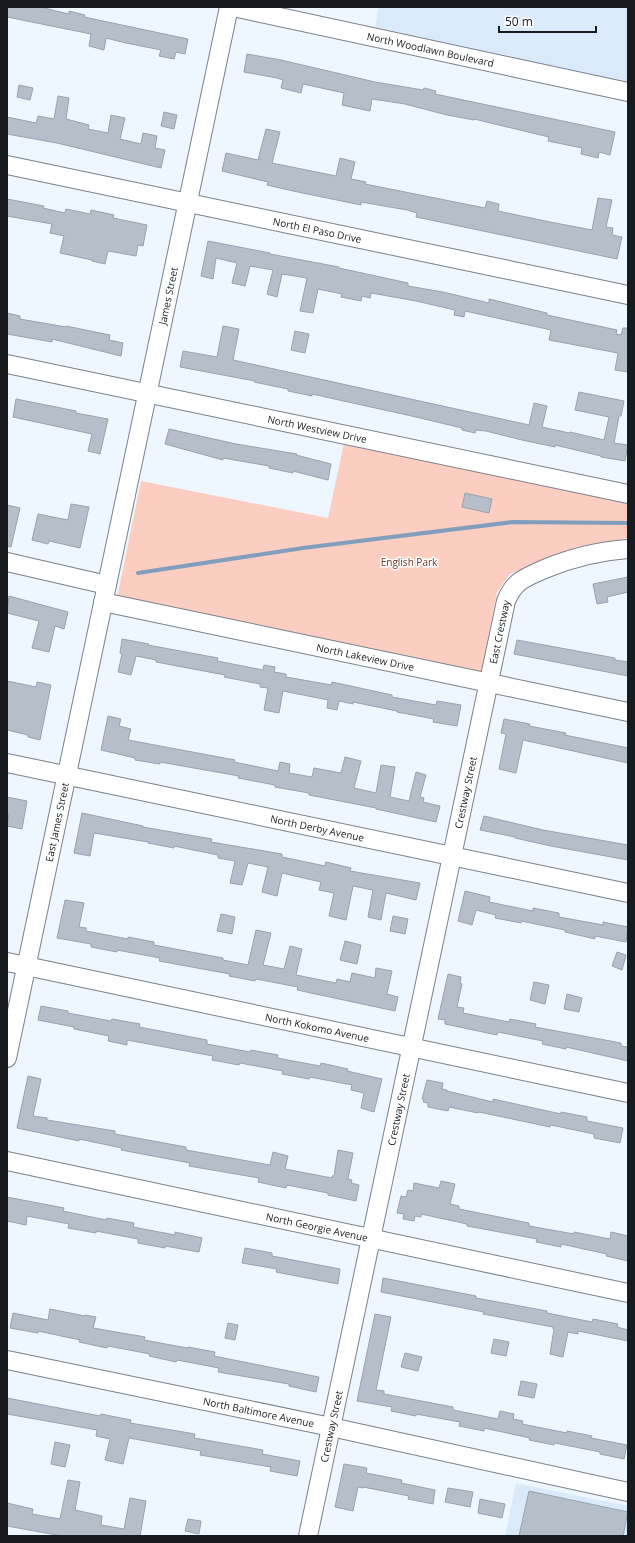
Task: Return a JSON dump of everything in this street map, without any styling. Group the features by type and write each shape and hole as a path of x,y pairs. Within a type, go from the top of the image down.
{"street":[{"name":"James Street","path":"105,594 229,7"},
{"name":"North Woodlawn Boulevard","path":"233,7 628,92"},
{"name":"North El Paso Drive","path":"7,165 628,295"},
{"name":"North Westview Drive","path":"7,364 628,494"},
{"name":"East Crestway","path":"489,683 506,601 510,592 517,584 526,577 576,557 628,548"},
{"name":"North Lakeview Drive","path":"7,562 105,594 489,683 628,712"},
{"name":"East James Street","path":"7,1058 105,594"},
{"name":"Crestway Street","path":"308,1536 489,683"},
{"name":"North Derby Avenue","path":"7,763 628,893"},
{"name":"North Kokomo Avenue","path":"7,962 628,1093"},
{"name":"North Georgie Avenue","path":"7,1161 628,1293"},
{"name":"North Baltimore Avenue","path":"7,1360 331,1427 628,1492"}],"shaded area":[{"path":"379,7 628,7 628,92 373,37"},
{"path":"516,1483 628,1506 628,1536 505,1536"}],"green space":[{"name":"English Park","path":"344,443 628,504 628,538 576,547 510,574 497,592 481,672 117,598 141,481 328,518"}],"building":[{"path":"7,7 40,7 69,14 69,11 85,15 84,17 188,39 185,54 176,52 174,59 159,56 161,50 106,38 104,50 89,46 91,34 7,17"},
{"path":"247,54 281,60 375,82 423,90 424,88 436,91 435,94 615,132 610,155 599,152 598,158 581,154 582,148 548,141 549,137 474,119 447,115 405,104 372,99 370,111 342,105 344,93 303,84 301,93 281,88 283,80 244,72"},
{"path":"19,85 33,88 30,100 17,97"},
{"path":"58,96 69,98 66,119 89,125 88,129 108,133 111,115 125,118 120,139 141,144 143,133 157,136 155,148 165,150 161,168 57,143 7,134 7,117 36,123 38,116 54,119"},
{"path":"164,112 177,115 174,129 161,126"},
{"path":"266,129 280,132 272,163 336,176 340,158 355,162 351,179 366,182 365,184 485,208 487,201 499,204 498,211 550,222 592,230 598,198 612,200 606,227 613,228 612,235 622,237 617,259 416,217 417,213 407,210 361,202 361,205 293,191 267,185 268,182 222,171 226,153 258,160"},
{"path":"7,199 44,206 43,208 65,213 66,209 90,214 91,210 114,215 113,218 147,225 143,246 138,245 136,256 108,251 105,264 60,253 64,236 50,233 52,224 7,216"},
{"path":"208,241 339,267 408,283 408,286 443,292 489,303 489,299 547,313 547,315 617,330 616,334 621,335 623,328 628,328 628,372 615,370 618,353 549,340 551,330 465,311 464,317 454,315 455,310 416,301 371,293 370,298 362,296 361,301 341,297 342,294 318,289 313,313 300,311 307,278 282,274 277,297 267,294 273,270 250,266 245,286 232,283 237,263 216,258 213,279 201,276"},
{"path":"7,313 20,316 20,319 110,335 109,340 123,343 121,356 52,339 52,342 7,334"},
{"path":"223,326 239,329 233,360 529,425 534,403 547,406 542,427 604,440 609,417 575,410 579,392 624,401 621,416 619,416 614,443 628,445 625,461 601,457 555,445 555,447 522,440 486,431 476,430 475,433 462,430 462,428 416,417 312,394 312,396 288,391 288,389 254,382 255,381 180,367 183,351 217,357"},
{"path":"295,331 309,334 305,353 291,350"},
{"path":"16,399 108,419 100,454 88,451 92,434 13,417"},
{"path":"169,429 236,444 297,454 296,455 331,464 328,480 293,471 293,473 269,468 269,466 223,458 223,460 165,444"},
{"path":"465,493 492,499 489,513 462,507"},
{"path":"71,504 89,507 80,548 49,541 48,544 32,540 38,514 68,520"},
{"path":"7,505 20,508 11,547 7,546"},
{"path":"628,577 628,592 607,597 608,602 597,604 593,584"},
{"path":"9,596 68,612 64,629 55,626 49,652 32,648 39,621 7,613"},
{"path":"122,639 218,658 217,661 263,670 264,665 275,667 274,672 286,674 286,677 331,685 332,682 392,695 392,697 436,705 437,701 461,705 457,726 433,722 434,719 353,702 353,704 339,701 337,710 327,708 328,700 283,691 279,713 264,710 268,688 260,687 260,684 224,677 225,675 156,662 156,660 136,656 131,675 118,672 122,654 120,653"},
{"path":"517,640 615,658 615,660 628,662 628,676 514,654"},
{"path":"7,681 36,687 37,682 51,685 40,740 28,737 28,735 7,730"},
{"path":"108,716 121,719 119,726 131,729 128,740 235,760 234,762 278,771 280,762 290,764 289,773 312,777 314,768 341,773 345,757 361,761 354,788 376,793 381,765 395,767 390,797 409,801 416,772 426,775 420,797 424,798 423,802 440,806 436,822 376,808 309,795 309,793 238,778 239,776 160,762 160,764 135,760 135,758 101,750"},
{"path":"504,719 530,724 529,726 566,733 565,735 628,748 628,763 523,740 516,773 499,769 506,734 501,733"},
{"path":"7,797 27,801 22,829 7,826 9,815 7,814"},
{"path":"82,813 143,827 212,839 211,842 282,854 282,857 325,866 326,862 351,868 350,871 420,883 416,900 386,893 381,920 368,917 373,890 353,886 346,920 329,916 334,893 319,890 321,882 282,873 277,896 262,892 268,867 248,863 242,885 230,883 235,861 218,858 218,855 174,846 174,848 94,833 90,856 74,853"},
{"path":"484,816 543,830 628,845 628,860 551,846 480,830"},
{"path":"465,891 490,897 489,902 533,911 533,908 559,913 559,917 603,925 603,922 628,927 626,942 595,936 595,939 565,932 565,930 521,921 521,923 495,918 496,915 476,910 472,925 458,921"},
{"path":"65,900 84,903 79,927 86,928 86,931 154,942 154,945 223,958 223,960 248,965 256,930 271,933 263,965 284,969 290,946 302,949 296,975 336,983 337,979 350,982 352,973 375,978 376,968 392,971 387,994 398,997 395,1011 297,990 298,987 256,979 255,981 229,976 230,974 159,961 160,958 91,947 91,944 57,938"},
{"path":"221,914 235,917 232,934 217,931"},
{"path":"393,916 408,919 405,934 390,931"},
{"path":"345,941 361,945 357,964 340,960"},
{"path":"617,952 626,955 622,970 612,966"},
{"path":"448,974 461,977 460,983 462,984 457,1007 464,1008 463,1013 509,1022 510,1019 536,1024 535,1027 621,1043 621,1046 628,1047 628,1061 566,1047 566,1049 542,1044 543,1041 498,1032 497,1035 445,1024 445,1020 438,1019"},
{"path":"534,982 549,985 545,1004 530,1000"},
{"path":"567,994 582,998 579,1012 564,1009"},
{"path":"41,1006 111,1021 112,1019 140,1024 139,1027 207,1040 207,1044 250,1052 251,1050 278,1055 277,1058 320,1066 321,1063 382,1079 374,1112 361,1108 364,1093 351,1090 352,1085 310,1077 309,1079 282,1074 283,1071 240,1063 239,1065 212,1060 213,1056 127,1040 127,1045 108,1041 109,1036 38,1020"},
{"path":"28,1076 41,1079 33,1116 47,1118 47,1120 115,1131 115,1134 186,1147 186,1150 270,1165 273,1152 288,1156 285,1169 332,1178 332,1176 334,1176 338,1150 353,1153 348,1179 352,1180 351,1183 359,1185 356,1201 328,1195 328,1193 287,1185 286,1188 258,1182 259,1178 189,1166 190,1163 121,1150 122,1148 17,1128"},
{"path":"427,1080 443,1083 442,1089 447,1091 493,1102 493,1099 561,1114 561,1112 587,1117 587,1121 623,1128 620,1143 594,1138 594,1134 551,1125 550,1127 449,1107 448,1111 428,1107 428,1103 423,1102 424,1099 422,1099"},
{"path":"441,1181 455,1184 450,1204 459,1206 459,1209 529,1223 529,1226 574,1234 574,1232 610,1239 611,1232 628,1236 628,1261 606,1256 607,1254 561,1244 561,1247 536,1242 537,1239 467,1226 467,1224 421,1214 421,1217 415,1216 414,1221 403,1219 404,1214 397,1213 401,1196 406,1197 408,1190 413,1191 414,1183 439,1188"},
{"path":"7,1197 64,1208 63,1211 106,1220 107,1218 134,1223 133,1227 175,1235 175,1232 202,1238 199,1252 138,1243 138,1239 96,1231 96,1233 68,1228 69,1224 27,1216 26,1225 7,1221"},
{"path":"245,1248 272,1253 272,1256 340,1269 338,1284 276,1272 277,1269 242,1263"},
{"path":"383,1278 476,1296 476,1298 547,1311 547,1313 592,1322 593,1319 618,1324 617,1327 628,1330 628,1341 578,1331 578,1334 568,1332 563,1357 550,1354 554,1329 553,1327 483,1314 484,1312 381,1292"},
{"path":"50,1309 96,1317 93,1328 145,1337 144,1340 215,1352 214,1356 319,1377 316,1392 289,1386 289,1384 218,1372 219,1368 177,1360 176,1362 149,1356 150,1354 108,1346 107,1348 79,1342 80,1340 38,1331 38,1333 10,1328 13,1313 48,1320"},
{"path":"375,1314 391,1317 376,1390 384,1391 384,1394 453,1407 453,1410 498,1419 500,1411 514,1414 513,1419 523,1421 522,1424 567,1433 567,1431 592,1436 591,1438 627,1445 624,1459 600,1454 600,1452 555,1443 554,1445 529,1440 530,1438 484,1428 484,1431 459,1426 460,1422 391,1411 392,1407 357,1401"},
{"path":"228,1323 238,1325 235,1340 225,1338"},
{"path":"494,1339 509,1342 506,1356 491,1353"},
{"path":"405,1353 422,1357 418,1371 401,1367"},
{"path":"521,1381 537,1384 534,1398 518,1395"},
{"path":"7,1398 100,1416 101,1414 131,1420 130,1423 195,1434 194,1438 263,1450 262,1454 300,1461 297,1476 270,1471 271,1467 200,1455 201,1451 129,1438 123,1464 105,1460 110,1439 96,1436 97,1430 7,1414"},
{"path":"55,1442 70,1445 65,1467 51,1464"},
{"path":"344,1464 367,1468 366,1473 402,1480 401,1483 435,1490 433,1504 408,1499 409,1496 358,1487 353,1511 335,1507"},
{"path":"68,1480 80,1482 75,1510 102,1516 101,1525 124,1529 130,1498 146,1501 140,1536 62,1536 7,1526 7,1503 33,1509 32,1514 60,1519"},
{"path":"448,1488 473,1492 470,1507 445,1502"},
{"path":"529,1491 628,1512 623,1536 519,1536"},
{"path":"480,1499 505,1504 502,1518 478,1513"},
{"path":"188,1519 201,1521 199,1534 185,1531"}],"waterway":[{"path":"138,573 303,548 513,522 628,523"}]}
